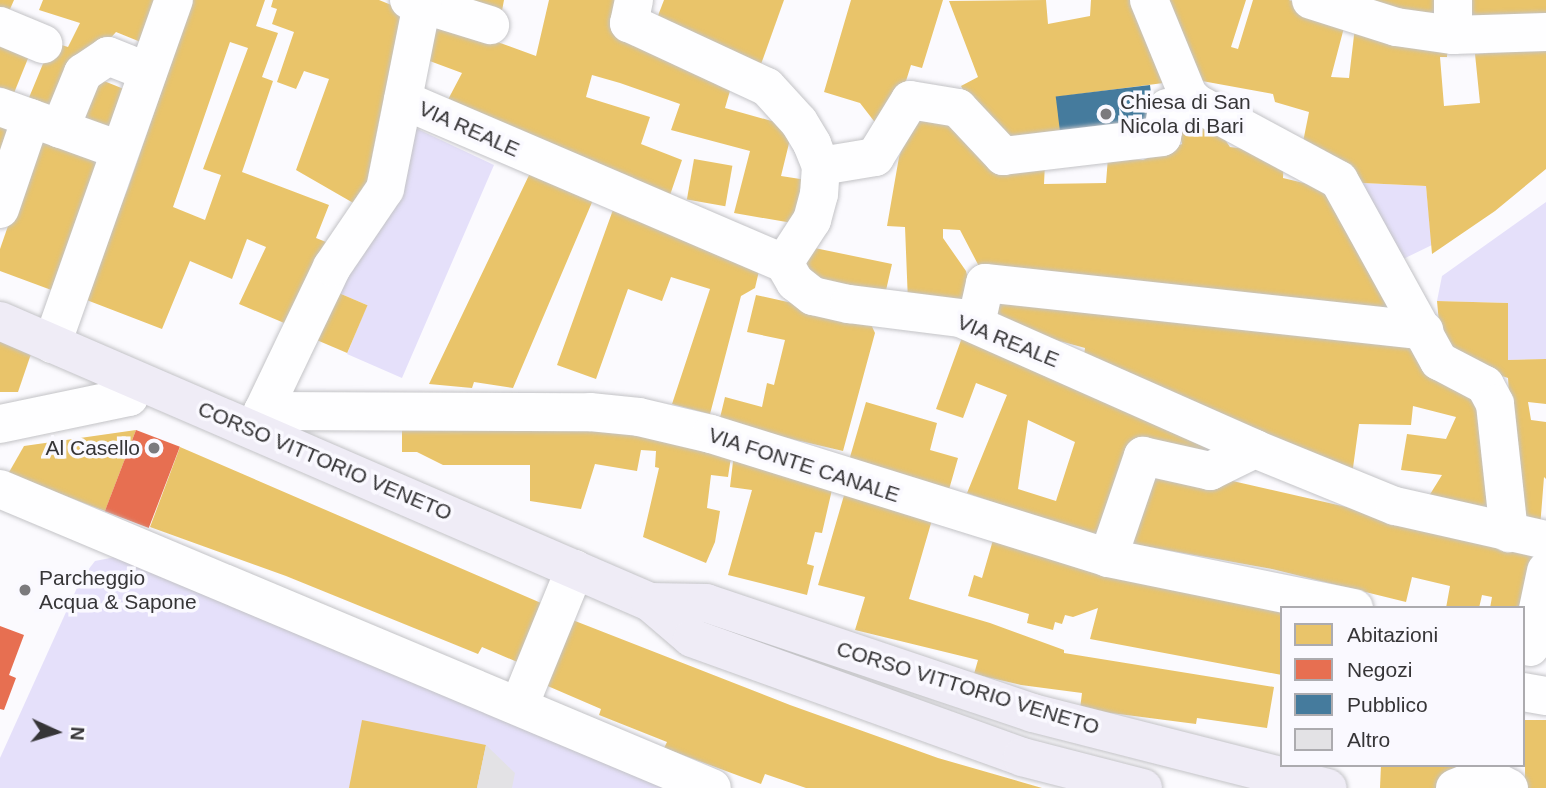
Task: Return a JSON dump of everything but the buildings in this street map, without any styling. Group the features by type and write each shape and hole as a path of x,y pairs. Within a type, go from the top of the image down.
{"main road":[{"name":"CORSO VITTORIO VENETO","path":"0,321 136,380 259,421 650,602 692,638 1022,757 1143,788"},
{"name":"CORSO VITTORIO VENETO","path":"650,602 706,603 1033,713 1328,788"}],"street":[{"path":"52,344 118,150 174,0"},
{"path":"634,0 629,23 767,87 799,122 821,166 819,194 812,220 784,263"},
{"path":"1149,0 1183,88 1196,103 1339,180 1440,361 1477,378 1491,394 1528,536"},
{"path":"1311,0 1396,27 1453,18 1546,32"},
{"path":"259,421 332,267 385,189 403,100 416,2 490,24"},
{"path":"0,26 43,44"},
{"path":"0,209 30,118 83,73 108,57 148,72"},
{"name":"VIA REALE","path":"403,100 784,263 795,282 813,296 849,304 960,318 1255,449 1395,506 1528,536"},
{"path":"821,166 874,157 910,100 958,108 1003,156 1162,137 1167,108 1196,103"},
{"path":"30,118 118,150"},
{"path":"976,324 985,284 1424,331"},
{"path":"0,424 129,397 136,380"},
{"name":"VIA FONTE CANALE","path":"259,421 590,412 639,417 711,434 1108,558 1344,606"},
{"path":"1108,558 1143,456 1210,471 1255,449"},
{"path":"0,489 712,788"},
{"path":"519,706 575,569"},
{"path":"1536,649 1546,571"},
{"path":"1525,692 1546,695"},
{"path":"1455,788 1485,776 1506,779"}],"shaded area":[{"path":"407,124 494,165 402,378 347,354 367,305 327,288"},
{"path":"1342,168 1363,183 1426,186 1432,245 1397,262"},
{"path":"1546,202 1546,359 1508,360 1508,303 1437,301 1442,276"},
{"path":"125,555 711,788 0,788 0,758 81,579 95,561"}],"place":[{"name":"Chiesa di San Nicola di Bari","path":"1106,114"},
{"name":"Al Casello","path":"154,448"},
{"name":"Parcheggio Acqua & Sapone","path":"25,590"}]}
